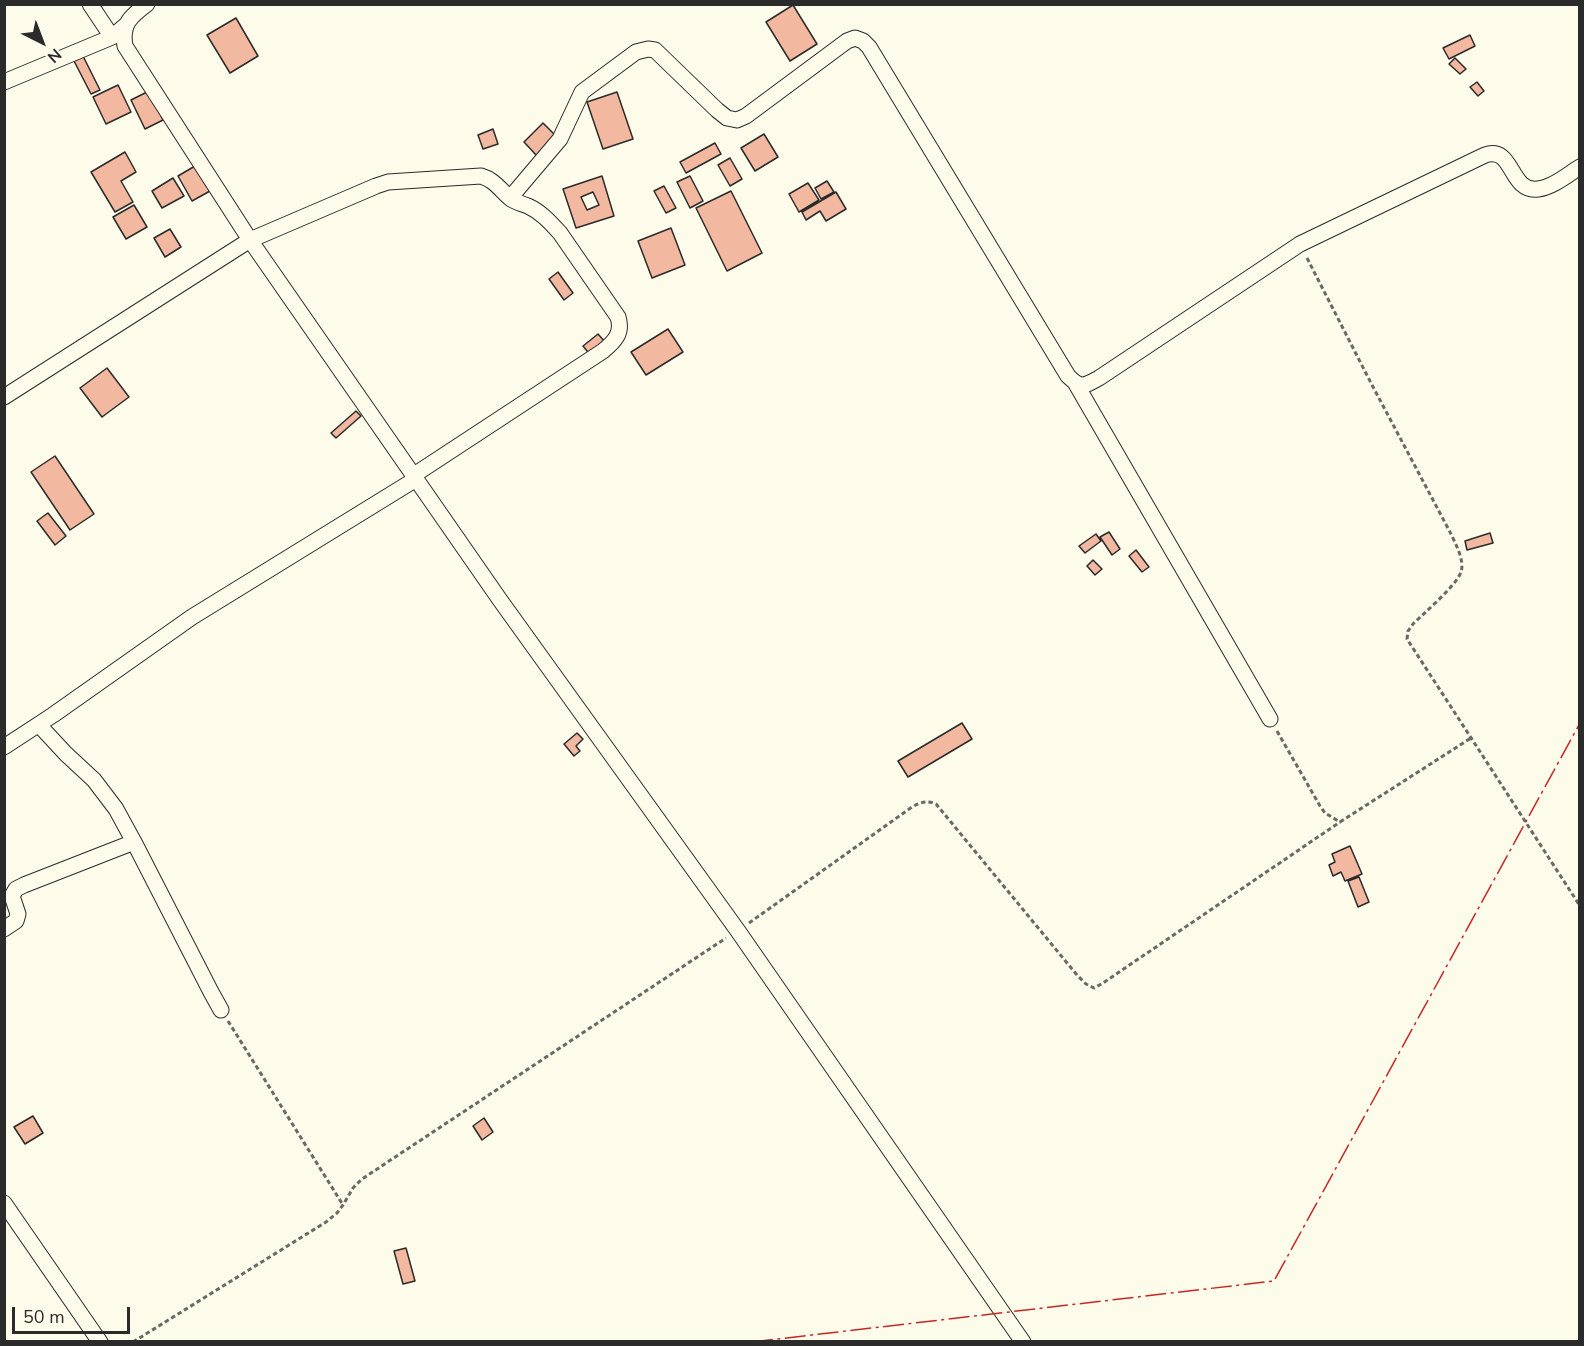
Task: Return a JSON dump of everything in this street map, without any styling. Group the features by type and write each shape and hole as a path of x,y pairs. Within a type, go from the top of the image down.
{"street":[{"path":"90,4 112,37"},
{"path":"4,82 112,37 147,4"},
{"path":"126,25 123,36 124,46 250,240 500,600 738,931 1023,1341"},
{"path":"510,198 560,139 582,92 636,52 655,50 717,110 727,118 737,120 746,116 847,41 855,38 863,41 1068,376 1076,384 1270,720"},
{"path":"1076,384 1085,386 1099,378 1300,244 1492,153 1500,154 1506,160 1519,182 1527,188 1536,190 1547,187 1580,167"},
{"path":"4,397 250,240 388,182 481,176 489,178 510,198 538,212 560,233 618,317 621,326 613,343 603,351 415,477 192,617 39,725 4,747"},
{"path":"39,725 94,780 116,809 221,1010"},
{"path":"4,929 16,921 18,914 12,896 16,889 134,842"},
{"path":"4,1203 100,1341"}],"path":[{"path":"1300,244 1457,548 1461,572 1454,584 1407,631 1407,639 1580,906"},
{"path":"1270,720 1320,806 1325,813 1340,822"},
{"path":"133,1341 326,1221 337,1213 353,1188 362,1179 738,931 921,802 928,801 936,804 1077,975 1094,988 1340,822 1471,738"},
{"path":"221,1010 343,1205"}],"building":[{"path":"793,5 817,44 790,61 766,22"},
{"path":"236,18 258,56 230,73 207,35"},
{"path":"1470,35 1475,46 1449,59 1443,48"},
{"path":"83,56 100,90 91,94 74,61"},
{"path":"1455,58 1466,69 1460,74 1449,64"},
{"path":"1477,82 1484,91 1478,96 1470,87"},
{"path":"118,85 131,112 106,124 93,97"},
{"path":"149,91 163,120 145,129 131,100"},
{"path":"617,92 633,139 603,149 587,102"},
{"path":"543,123 557,137 537,156 524,142"},
{"path":"493,129 498,144 483,149 478,135"},
{"path":"764,134 778,157 755,171 741,148"},
{"path":"715,143 721,154 686,173 680,162"},
{"path":"125,152 136,172 121,181 133,202 115,212 91,172"},
{"path":"730,158 742,179 730,186 718,165"},
{"path":"195,166 210,191 192,201 178,176"},
{"path":"602,176 614,216 576,228 563,189","holes":["593,192 599,205 587,210 581,197"]},
{"path":"690,176 703,201 690,208 677,182"},
{"path":"173,178 184,196 162,208 152,191"},
{"path":"827,181 834,192 821,199 815,188"},
{"path":"808,183 819,200 799,212 789,194"},
{"path":"664,186 676,208 666,213 654,191"},
{"path":"731,191 762,253 727,271 696,208"},
{"path":"836,192 846,209 826,221 820,211 806,220 802,212"},
{"path":"134,205 147,227 126,239 113,217"},
{"path":"671,228 685,265 652,278 638,241"},
{"path":"170,229 181,247 165,257 154,238"},
{"path":"558,272 573,293 564,300 549,279"},
{"path":"668,329 683,352 646,375 631,352"},
{"path":"598,334 606,343 591,356 583,346"},
{"path":"107,368 129,397 102,417 80,388"},
{"path":"356,411 361,416 336,438 331,433"},
{"path":"55,456 94,514 70,530 31,472"},
{"path":"48,513 66,536 55,545 37,521"},
{"path":"1109,532 1120,549 1112,555 1100,537"},
{"path":"1490,533 1493,543 1467,550 1465,541"},
{"path":"1096,534 1101,541 1085,553 1079,546"},
{"path":"1136,550 1149,567 1142,572 1129,556"},
{"path":"1093,560 1102,569 1095,575 1087,566"},
{"path":"962,723 972,739 908,777 898,761"},
{"path":"577,733 583,739 576,746 580,751 574,756 564,744"},
{"path":"1350,846 1362,874 1345,881 1341,872 1333,876 1329,865 1335,862 1332,854"},
{"path":"1359,877 1369,902 1358,907 1348,881"},
{"path":"33,1116 43,1133 25,1144 14,1127"},
{"path":"484,1118 493,1132 482,1140 473,1126"},
{"path":"406,1248 415,1281 403,1284 394,1251"}],"power":[{"path":"752,1342 1274,1281 1580,723"}]}
